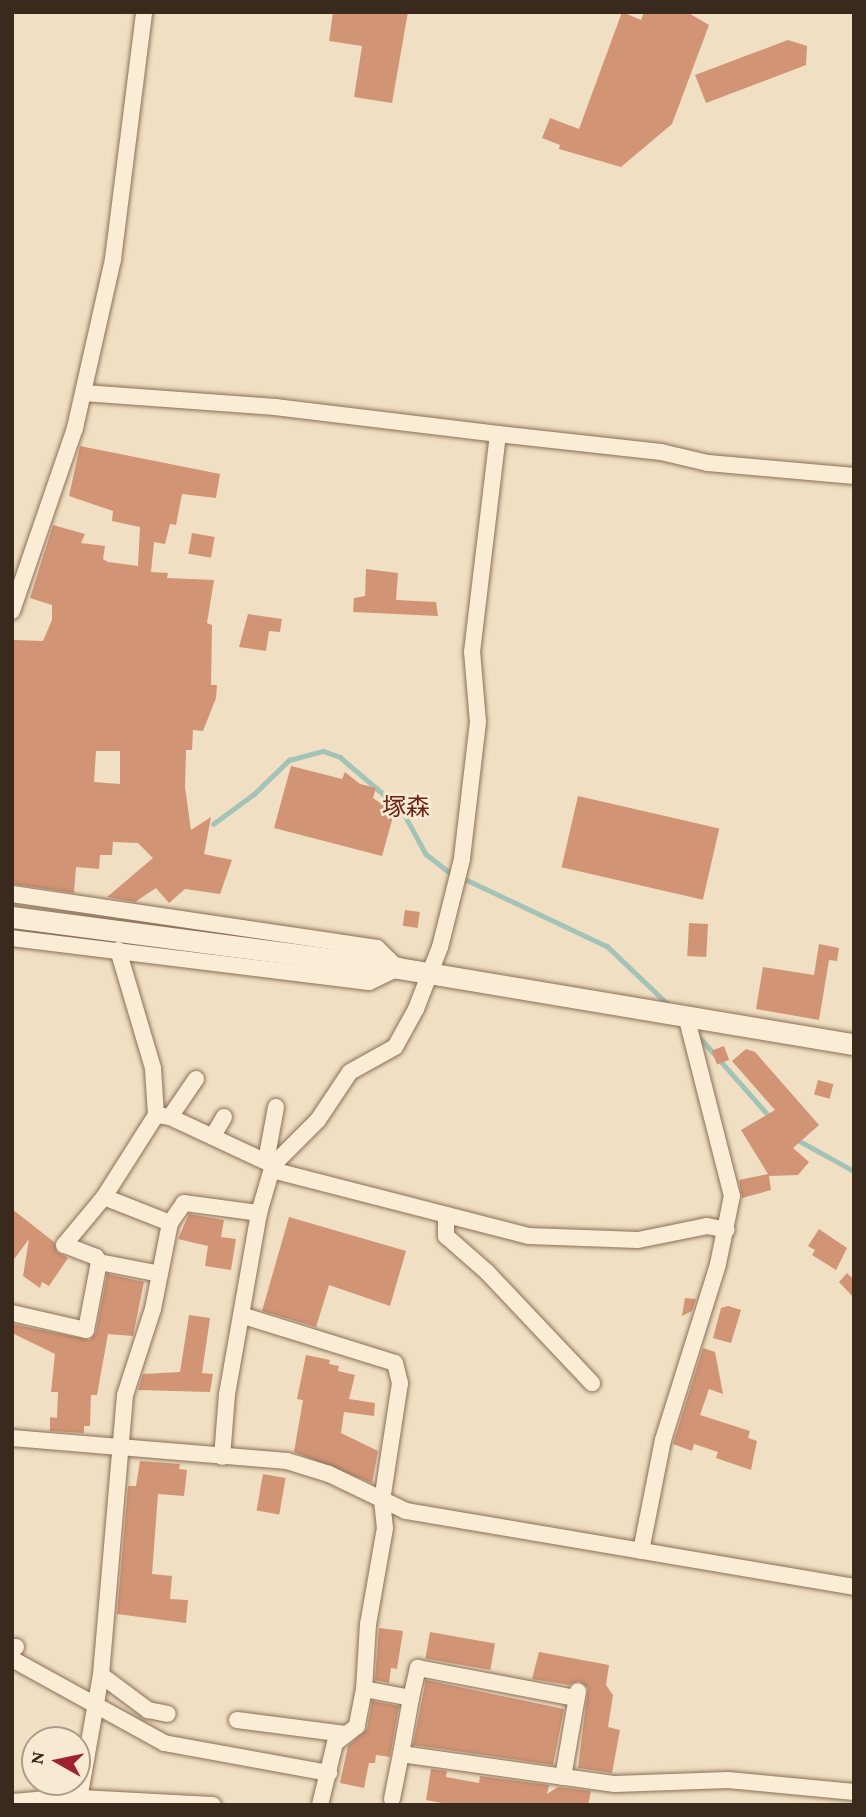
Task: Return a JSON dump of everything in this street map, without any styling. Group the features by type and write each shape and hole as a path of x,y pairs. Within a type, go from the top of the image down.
{"street":[{"path":"12,611 49,511 84,393 121,223 144,12"},
{"path":"84,393 275,407 661,452 708,463 854,476"},
{"path":"270,1165 318,1120 350,1072 395,1046 430,975 462,859 478,722 472,651 498,434"},
{"path":"12,894 377,948 398,968"},
{"path":"12,917 131,930 398,968 687,1019 854,1044"},
{"path":"12,938 369,982 398,968"},
{"path":"118,950 153,1068 163,1116"},
{"path":"641,1551 663,1440 727,1230 732,1196 687,1019"},
{"path":"12,1312 86,1330 99,1262 96,1257 64,1245 104,1197 163,1116 196,1079"},
{"path":"222,1457 227,1394 244,1316 259,1213 270,1165 275,1107"},
{"path":"163,1116 213,1136 270,1165 446,1217 529,1236 581,1241 638,1240 707,1226 727,1230"},
{"path":"213,1136 224,1117"},
{"path":"104,1197 170,1223"},
{"path":"79,1801 101,1675 125,1395 160,1274 170,1223 184,1203 259,1213"},
{"path":"446,1217 446,1236 487,1272 592,1383"},
{"path":"99,1262 160,1274"},
{"path":"244,1316 395,1363 400,1383 382,1500 386,1528 368,1624 365,1689 357,1726 335,1743 320,1805"},
{"path":"12,1438 287,1461 329,1474 405,1511 854,1587"},
{"path":"14,1651 95,1704 164,1743 329,1773"},
{"path":"392,1800 418,1668 577,1695 563,1777"},
{"path":"101,1675 149,1710 168,1714"},
{"path":"365,1689 411,1698"},
{"path":"237,1720 278,1718 345,1734"},
{"path":"401,1754 615,1784 729,1780 854,1792"},
{"path":"12,1804 79,1801 213,1805"}],"building":[{"path":"333,12 408,12 392,103 354,97 362,46 329,41"},
{"path":"622,12 641,20 644,12 687,12 709,25 672,124 621,167 559,149 560,145 542,138 550,118 579,129"},
{"path":"788,40 807,46 806,65 706,103 695,75"},
{"path":"80,446 220,474 216,498 182,494 176,525 170,524 165,544 154,542 151,572 168,573 167,578 214,580 207,623 212,625 211,685 217,685 216,698 203,731 193,730 192,750 186,750 185,787 191,830 211,817 204,854 232,860 220,894 185,889 169,903 156,888 135,902 107,897 153,858 138,843 113,842 112,855 100,855 99,869 76,867 74,893 12,884 12,655 14,640 43,641 52,620 52,605 30,598 53,525 85,534 81,543 105,546 103,559 108,562 138,566 140,527 112,521 113,511 69,496","holes":["96,751 120,751 120,784 94,782"]},
{"path":"192,533 215,537 211,558 188,554"},
{"path":"366,569 398,573 396,600 436,602 438,616 353,612 354,598 365,596"},
{"path":"248,614 282,619 280,632 269,631 266,651 239,647"},
{"path":"291,766 342,779 345,772 360,784 376,788 373,798 394,813 382,856 274,828"},
{"path":"578,796 719,829 703,900 562,867"},
{"path":"405,910 420,912 418,928 403,926"},
{"path":"689,923 708,924 706,957 687,956"},
{"path":"819,944 839,948 837,961 829,960 819,1020 756,1009 763,967 814,975"},
{"path":"724,1046 729,1060 717,1065 712,1050"},
{"path":"746,1049 755,1052 819,1125 793,1148 809,1162 798,1175 769,1176 771,1190 742,1198 739,1180 768,1174 741,1130 775,1110 732,1061"},
{"path":"818,1080 833,1084 830,1099 814,1094"},
{"path":"12,1209 54,1242 57,1252 68,1258 49,1286 42,1282 40,1288 23,1276 29,1239 12,1262"},
{"path":"189,1214 224,1220 221,1237 236,1239 231,1270 205,1266 208,1246 178,1239"},
{"path":"289,1217 406,1251 390,1306 329,1285 316,1327 262,1311"},
{"path":"819,1229 847,1248 836,1270 812,1255 815,1250 808,1246"},
{"path":"847,1273 854,1280 854,1298 839,1282"},
{"path":"107,1274 144,1282 133,1336 108,1334 97,1395 91,1395 90,1426 84,1426 84,1433 50,1431 50,1417 57,1418 58,1392 51,1392 55,1354 12,1333 12,1324 90,1340 96,1332"},
{"path":"685,1298 696,1299 692,1311 682,1316"},
{"path":"728,1306 741,1310 731,1343 713,1338 721,1308"},
{"path":"189,1315 210,1318 202,1373 213,1374 210,1392 138,1390 143,1374 180,1372"},
{"path":"703,1348 715,1352 723,1394 709,1389 700,1415 750,1431 748,1438 757,1441 751,1470 716,1458 718,1452 694,1444 692,1451 673,1444"},
{"path":"306,1355 330,1360 329,1364 339,1366 338,1371 355,1375 349,1399 375,1403 374,1416 344,1412 341,1433 378,1451 372,1483 294,1452 303,1400 297,1399"},
{"path":"140,1461 180,1464 179,1469 187,1470 184,1496 158,1494 152,1574 172,1576 170,1599 188,1600 186,1623 117,1614 128,1486 136,1486"},
{"path":"263,1474 286,1478 279,1514 257,1510"},
{"path":"379,1628 403,1631 397,1669 391,1668 389,1683 375,1680"},
{"path":"430,1632 495,1643 490,1670 425,1659"},
{"path":"539,1652 609,1665 606,1685 613,1695 608,1727 620,1730 612,1773 578,1768 588,1688 579,1681 569,1685 532,1679"},
{"path":"426,1680 564,1709 553,1765 413,1745"},
{"path":"372,1701 399,1706 390,1757 376,1755 375,1763 369,1763 364,1788 340,1783 348,1746 367,1729"},
{"path":"431,1769 447,1771 446,1777 479,1783 480,1776 549,1785 547,1794 558,1787 591,1791 588,1805 453,1805 426,1800"}],"waterway":[{"path":"213,824 254,794 289,760 323,751 340,757 402,810 426,854 448,871 607,946 668,1004"},
{"path":"696,1033 771,1118"},
{"path":"796,1139 854,1171"}],"district":[{"name":"塚森","path":"406,807"}]}
